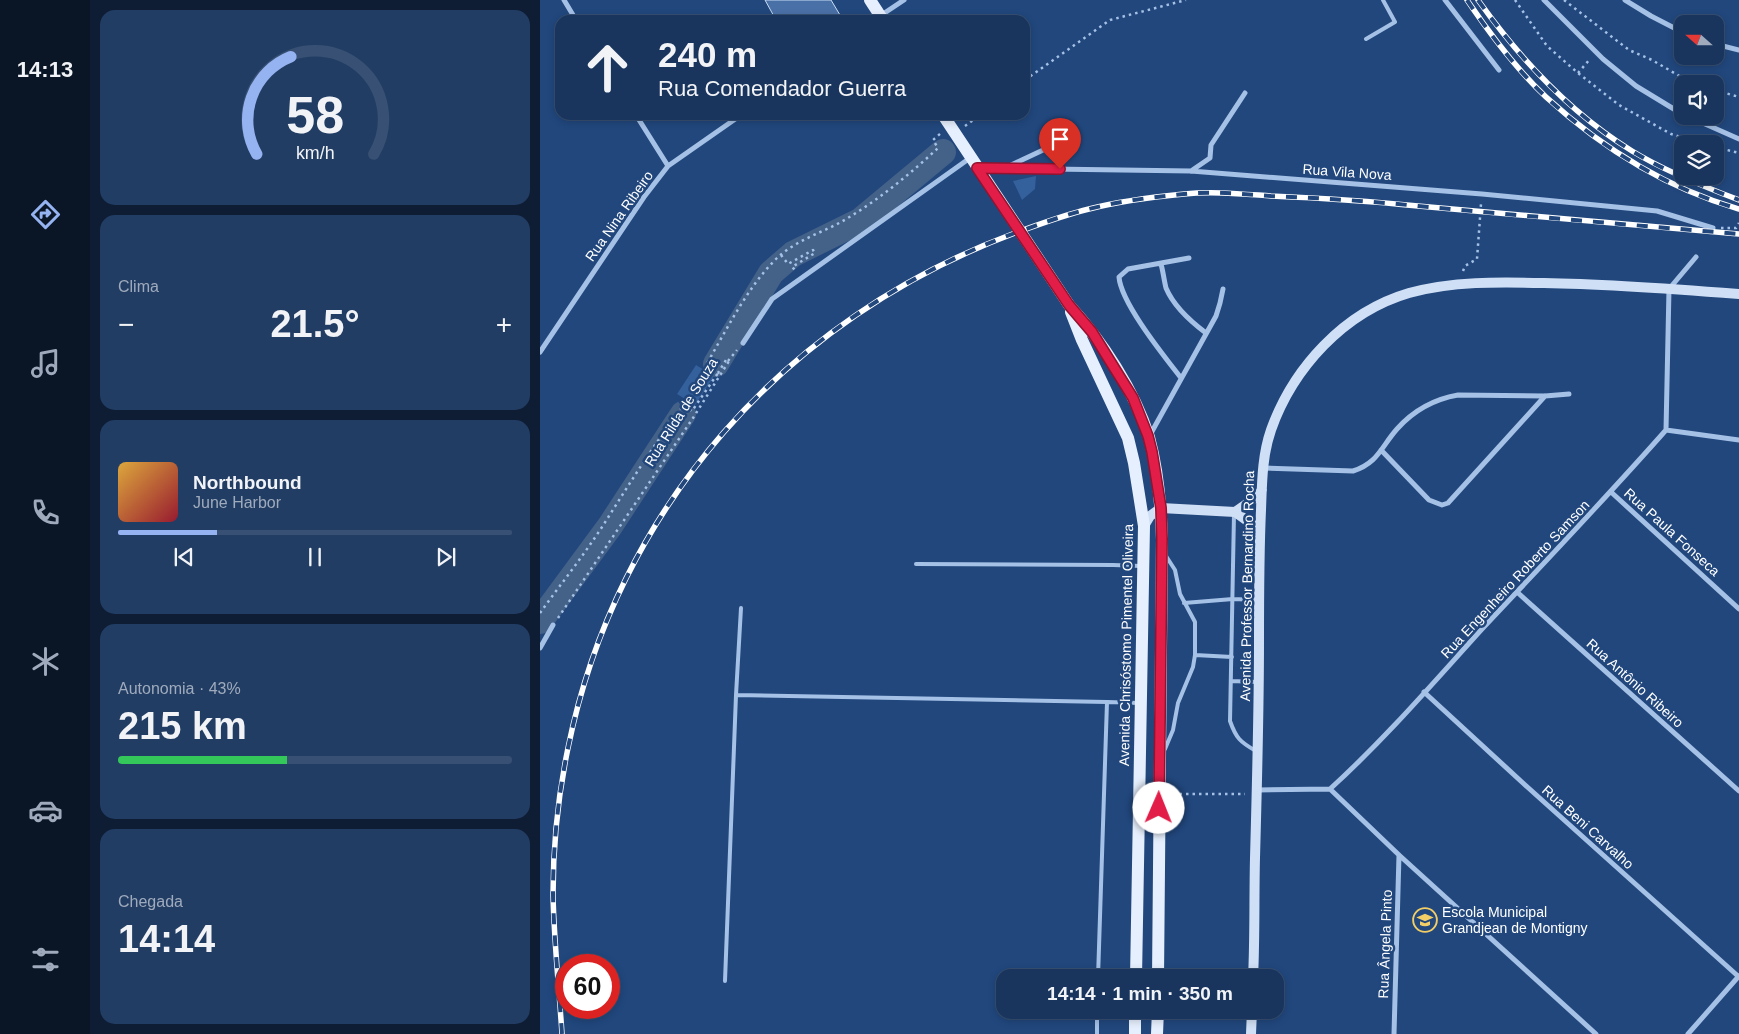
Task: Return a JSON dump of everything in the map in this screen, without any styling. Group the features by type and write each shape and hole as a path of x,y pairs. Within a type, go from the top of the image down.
{"main road":[{"path":"870,0 878,15"},
{"path":"946,120 1069,305 1092,332 1122,378 1133,398 1148,436 1161,508 1162,552 1158,969"},
{"name":"Avenida Professor Bernardino Rocha","path":"1253,969 1262,468 1270,431 1279,409 1294,382 1309,362 1333,337 1361,315 1408,294 1443,286 1486,282 1582,284 1739,294"},
{"name":"Avenida Chrisóstomo Pimentel Oliveira","path":"1069,305 1082,340 1128,438 1144,526 1136,969"},
{"path":"1234,512 1255,498 1262,490"},
{"path":"1144,526 1150,516 1161,508 1234,512 1260,530"},
{"path":"1135,1019 1135,1034"},
{"path":"1157,1034 1158,1019"},
{"path":"1251,1034 1252,1019"}],"street":[{"path":"564,0 573,15"},
{"path":"883,15 904,0"},
{"path":"1446,0 1499,70"},
{"path":"1544,0 1597,52 1636,86 1674,109"},
{"path":"1625,0 1674,28"},
{"path":"1724,46 1739,50"},
{"path":"1191,171 1210,158 1211,145 1245,92"},
{"path":"639,120 668,166"},
{"name":"Rua Nina Ribeiro","path":"540,352 644,197 668,166 734,120"},
{"path":"1707,125 1739,139"},
{"path":"1004,168 1058,143"},
{"path":"743,343 772,299 971,159"},
{"name":"Rua Vila Nova","path":"971,159 1004,168 1191,171 1482,194 1657,211 1713,228"},
{"path":"1696,257 1669,289 1666,430 1739,440"},
{"path":"1181,378 1153,342 1140,321 1123,292 1119,277 1128,269 1189,258"},
{"path":"1161,264 1166,288 1176,305 1188,320 1206,334"},
{"path":"1148,436 1166,408 1216,316 1223,289"},
{"path":"1262,468 1353,471 1366,466 1397,429 1410,417 1445,397 1569,394"},
{"path":"1381,450 1428,500 1442,505 1448,503 1545,396"},
{"name":"Rua Engenheiro Roberto Samson","path":"1330,789 1424,692 1611,492 1666,430"},
{"name":"Rua Paula Fonseca","path":"1611,492 1739,608"},
{"name":"Rua Antônio Ribeiro","path":"1517,592 1739,791"},
{"path":"540,648 554,625"},
{"name":"Rua Beni Carvalho","path":"1424,692 1739,976"},
{"path":"1257,792 1330,789 1399,855 1596,1034"},
{"name":"Rua Ângela Pinto","path":"1394,1034 1399,855"},
{"path":"1688,1034 1739,976"}],"lane":[{"path":"1366,39 1395,22 1383,0"},
{"path":"1234,512 1230,721 1235,735 1243,744 1258,752"},
{"path":"1160,754 1170,740 1178,703 1196,655 1195,622 1191,612 1184,603 1175,570 1162,552"},
{"path":"916,564 1143,566"},
{"path":"1184,603 1259,600"},
{"path":"725,981 741,608"},
{"path":"1196,655 1232,657"},
{"path":"1231,681 1259,682"},
{"path":"736,695 1140,703"},
{"path":"1098,969 1107,702"},
{"path":"1097,1019 1097,1034"}],"path":[{"path":"1030,76 1110,20 1186,0"},
{"path":"1515,0 1547,46 1578,73 1619,104 1674,135"},
{"path":"1564,0 1629,50 1652,60 1678,75"},
{"path":"1578,73 1597,52"},
{"path":"1724,93 1739,97"},
{"name":"Rua Rilda de Souza","path":"728,361 726,360 718,373 706,365 749,293 762,275 792,247 839,223 871,203 922,163 938,148 934,140 946,120"},
{"path":"1724,149 1739,153"},
{"path":"1459,284 1465,266 1477,260 1482,194"},
{"path":"1713,228 1736,228 1739,223"},
{"path":"781,256 788,264 813,250 815,253 792,267 802,278"},
{"path":"728,361 743,343"},
{"name":"Rua Rilda de Souza","path":"554,625 693,418 728,361"},
{"path":"540,613 608,517 677,414 684,405 692,411 718,373"},
{"path":"1159,794 1257,792"}],"shaded area":[{"path":"1036,176 1035,189 1022,200 1013,181"},
{"path":"696,365 714,376 695,405 677,394"}],"building":[{"path":"765,0 831,0 840,15 773,15"}],"waterway":[{"path":"716,364 771,273 793,254 860,221 943,152"},
{"path":"540,621 610,526 683,414"}],"railway":[{"path":"1467,0 1524,75 1567,116 1612,149 1661,178 1686,190 1739,209"},
{"path":"1478,0 1529,64 1588,120 1609,136 1657,165 1739,200"},
{"path":"562,1034 553,895 555,840 561,784 568,748 592,660 626,578 671,502 724,432 786,370 855,315 932,270 1015,233 1080,211 1101,206 1184,194 1228,193 1363,201 1739,234"}],"place":[{"name":"Escola Municipal Grandjean de Montigny","path":"1425,920"}],"route":[{"path":"1060,169 977,168 1069,305 1092,332 1122,378 1133,398 1148,436 1161,508 1162,539 1159,808"}]}
